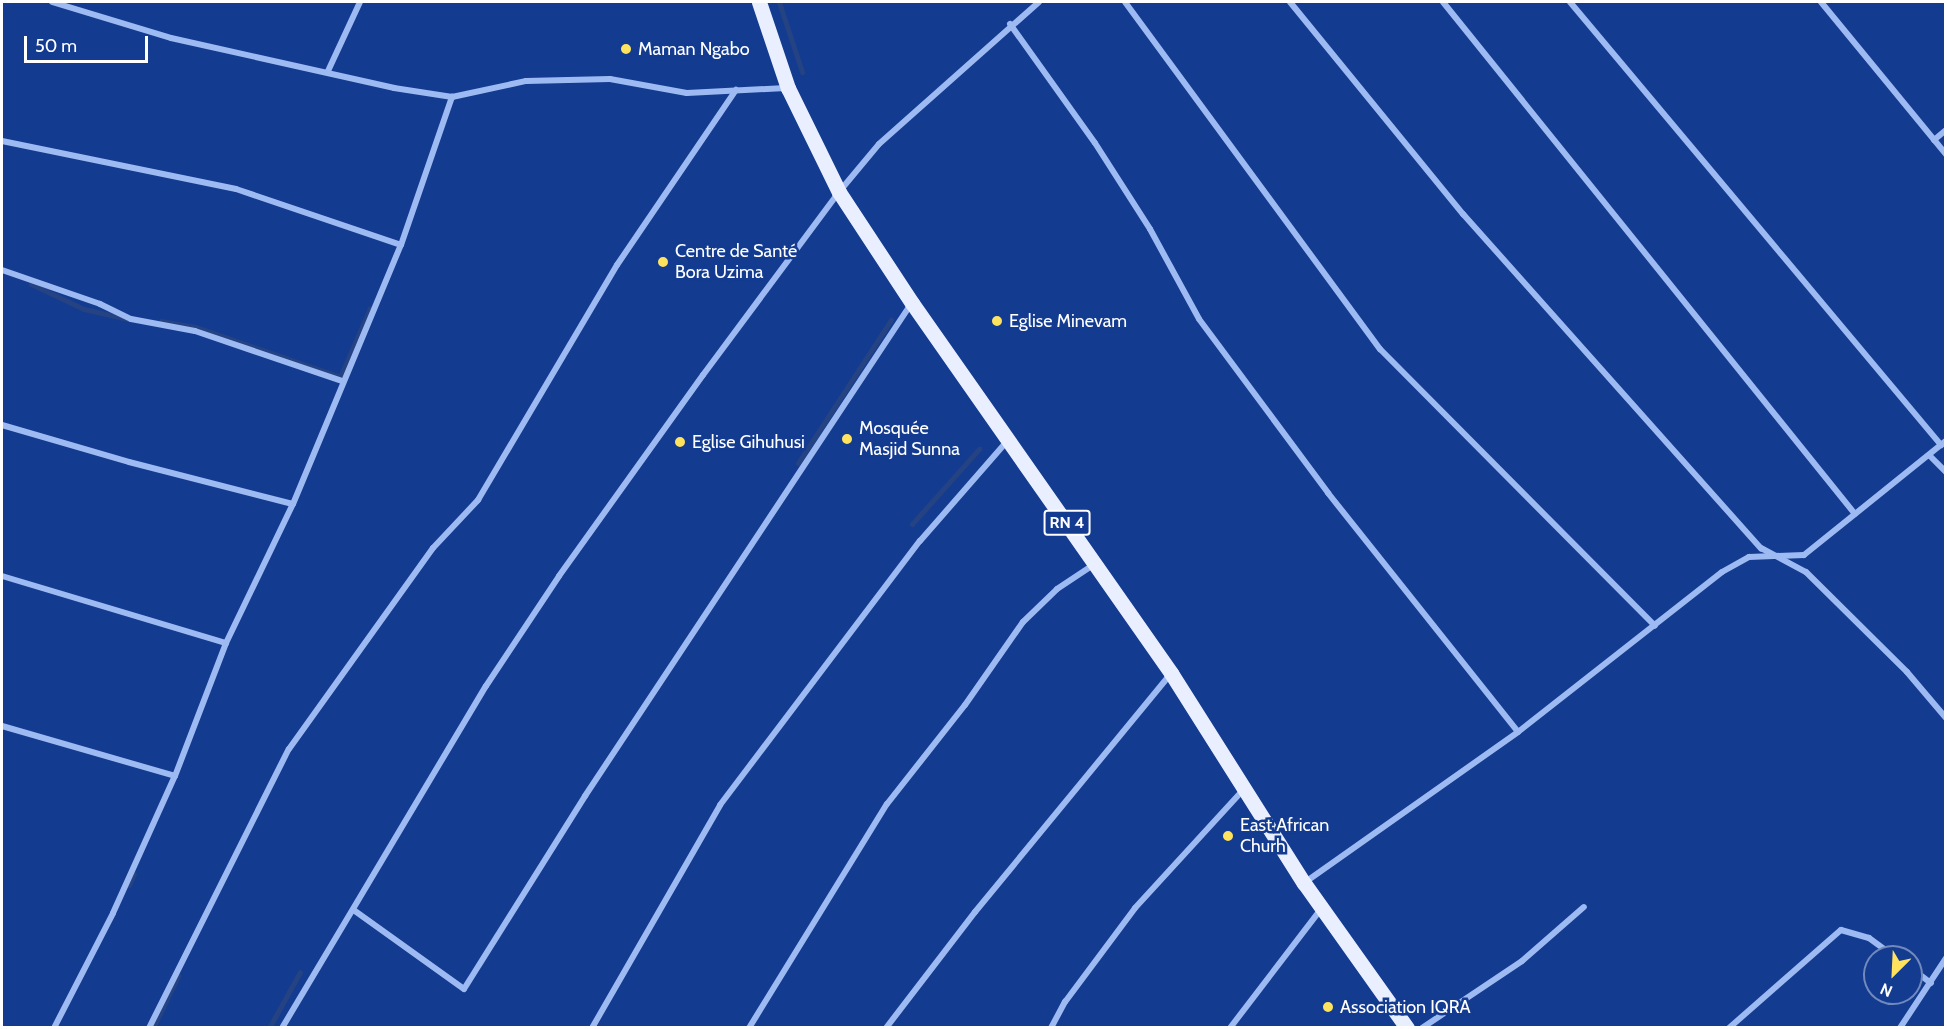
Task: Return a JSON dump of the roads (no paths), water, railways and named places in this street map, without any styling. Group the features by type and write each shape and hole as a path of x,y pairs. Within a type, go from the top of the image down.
{"main road":[{"name":"RN 4","path":"759,2 788,88 839,192 912,303 1171,673 1246,787 1304,884 1407,1028"}],"street":[{"path":"52,2 171,38 328,71 394,88 452,97 526,81 610,79 687,93 788,88"},
{"path":"328,71 360,2"},
{"path":"282,1028 355,911 436,765 559,576 839,192 879,144 1010,24 1039,2"},
{"path":"1125,2 1380,349 1655,626"},
{"path":"1290,2 1462,214 1761,548 1806,572 1907,672 1946,718"},
{"path":"1443,2 1856,514"},
{"path":"1304,884 1518,732 1722,572 1749,557 1776,558 1804,555 1930,456 1943,443 1570,2"},
{"path":"1821,2 1946,154"},
{"path":"1010,24 1107,162 1150,229 1199,319 1328,493 1518,732"},
{"path":"149,1028 289,749 433,548 478,500 617,265 736,90"},
{"path":"54,1028 113,912 175,776 226,643 293,504 342,381 401,245 452,97"},
{"path":"1934,140 1946,130"},
{"path":"2,141 236,189 401,245"},
{"path":"2,270 100,304 131,319 195,331 342,381"},
{"path":"355,911 464,989 585,796 912,303"},
{"path":"2,425 129,462 293,504"},
{"path":"592,1028 720,805 920,541 1008,440"},
{"path":"1930,456 1946,472"},
{"path":"749,1028 887,804 965,705 1023,622 1057,589 1095,563"},
{"path":"2,576 226,643"},
{"path":"886,1028 975,912 1171,673"},
{"path":"2,726 175,776"},
{"path":"1051,1028 1065,1002 1135,908 1246,787"},
{"path":"1230,1028 1322,907"},
{"path":"1422,1028 1522,961 1584,907"},
{"path":"1729,1028 1841,930 1869,938 1879,945"},
{"path":"1900,1028 1946,958"},
{"path":"1923,976 1931,982"}],"waterway":[{"path":"779,2 802,72"},
{"path":"31,284 84,309 128,319"},
{"path":"161,321 196,327 340,377 370,308"},
{"path":"798,463 891,320"},
{"path":"912,524 979,449"},
{"path":"129,885 134,874"},
{"path":"269,1028 300,972"},
{"path":"153,1028 178,976"}],"place":[{"name":"Maman Ngabo","path":"626,49"},
{"name":"Centre de Santé Bora Uzima","path":"663,262"},
{"name":"Eglise Minevam","path":"997,321"},
{"name":"Mosquée Masjid Sunna","path":"847,439"},
{"name":"Eglise Gihuhusi","path":"680,442"},
{"name":"East African Churh","path":"1228,836"},
{"name":"Association IQRA","path":"1328,1007"}]}
